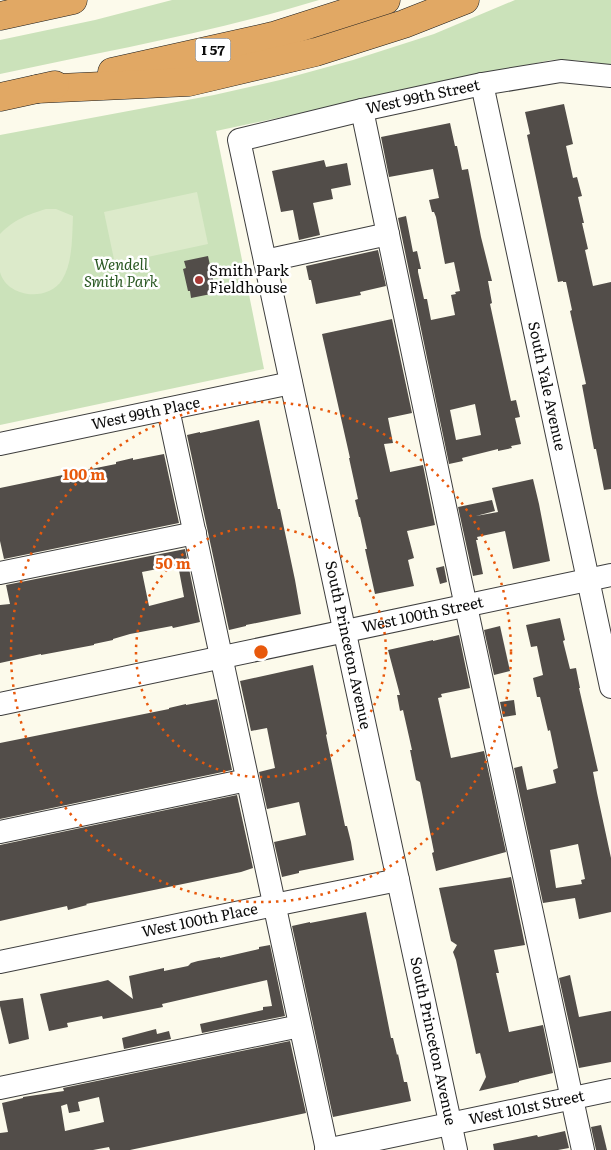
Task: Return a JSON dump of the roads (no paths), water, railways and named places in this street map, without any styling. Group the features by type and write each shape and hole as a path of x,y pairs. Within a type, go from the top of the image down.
{"highway":[{"path":"0,16 73,0"},
{"name":"I 57","path":"0,97 273,36 386,0"},
{"path":"37,89 189,82 316,52 404,24 465,0"}],"street":[{"name":"West 99th Street","path":"239,140 362,110 482,84 561,71 610,81"},
{"name":"South Yale Avenue","path":"482,84 611,687"},
{"path":"362,110 583,1150"},
{"name":"South Princeton Avenue","path":"239,140 456,1150"},
{"path":"265,260 388,234"},
{"name":"West 99th Place","path":"0,444 291,383"},
{"path":"168,409 327,1150"},
{"path":"0,573 195,533"},
{"name":"West 100th Street","path":"0,704 611,575"},
{"path":"0,832 248,780"},
{"name":"West 100th Place","path":"0,962 398,880"},
{"path":"0,1088 300,1026"},
{"name":"West 101st Street","path":"327,1150 611,1090"}],"place":[{"name":"Smith Park Fieldhouse","path":"199,280"}],"park label":[{"name":"Wendell Smith Park","path":"121,274"}]}
